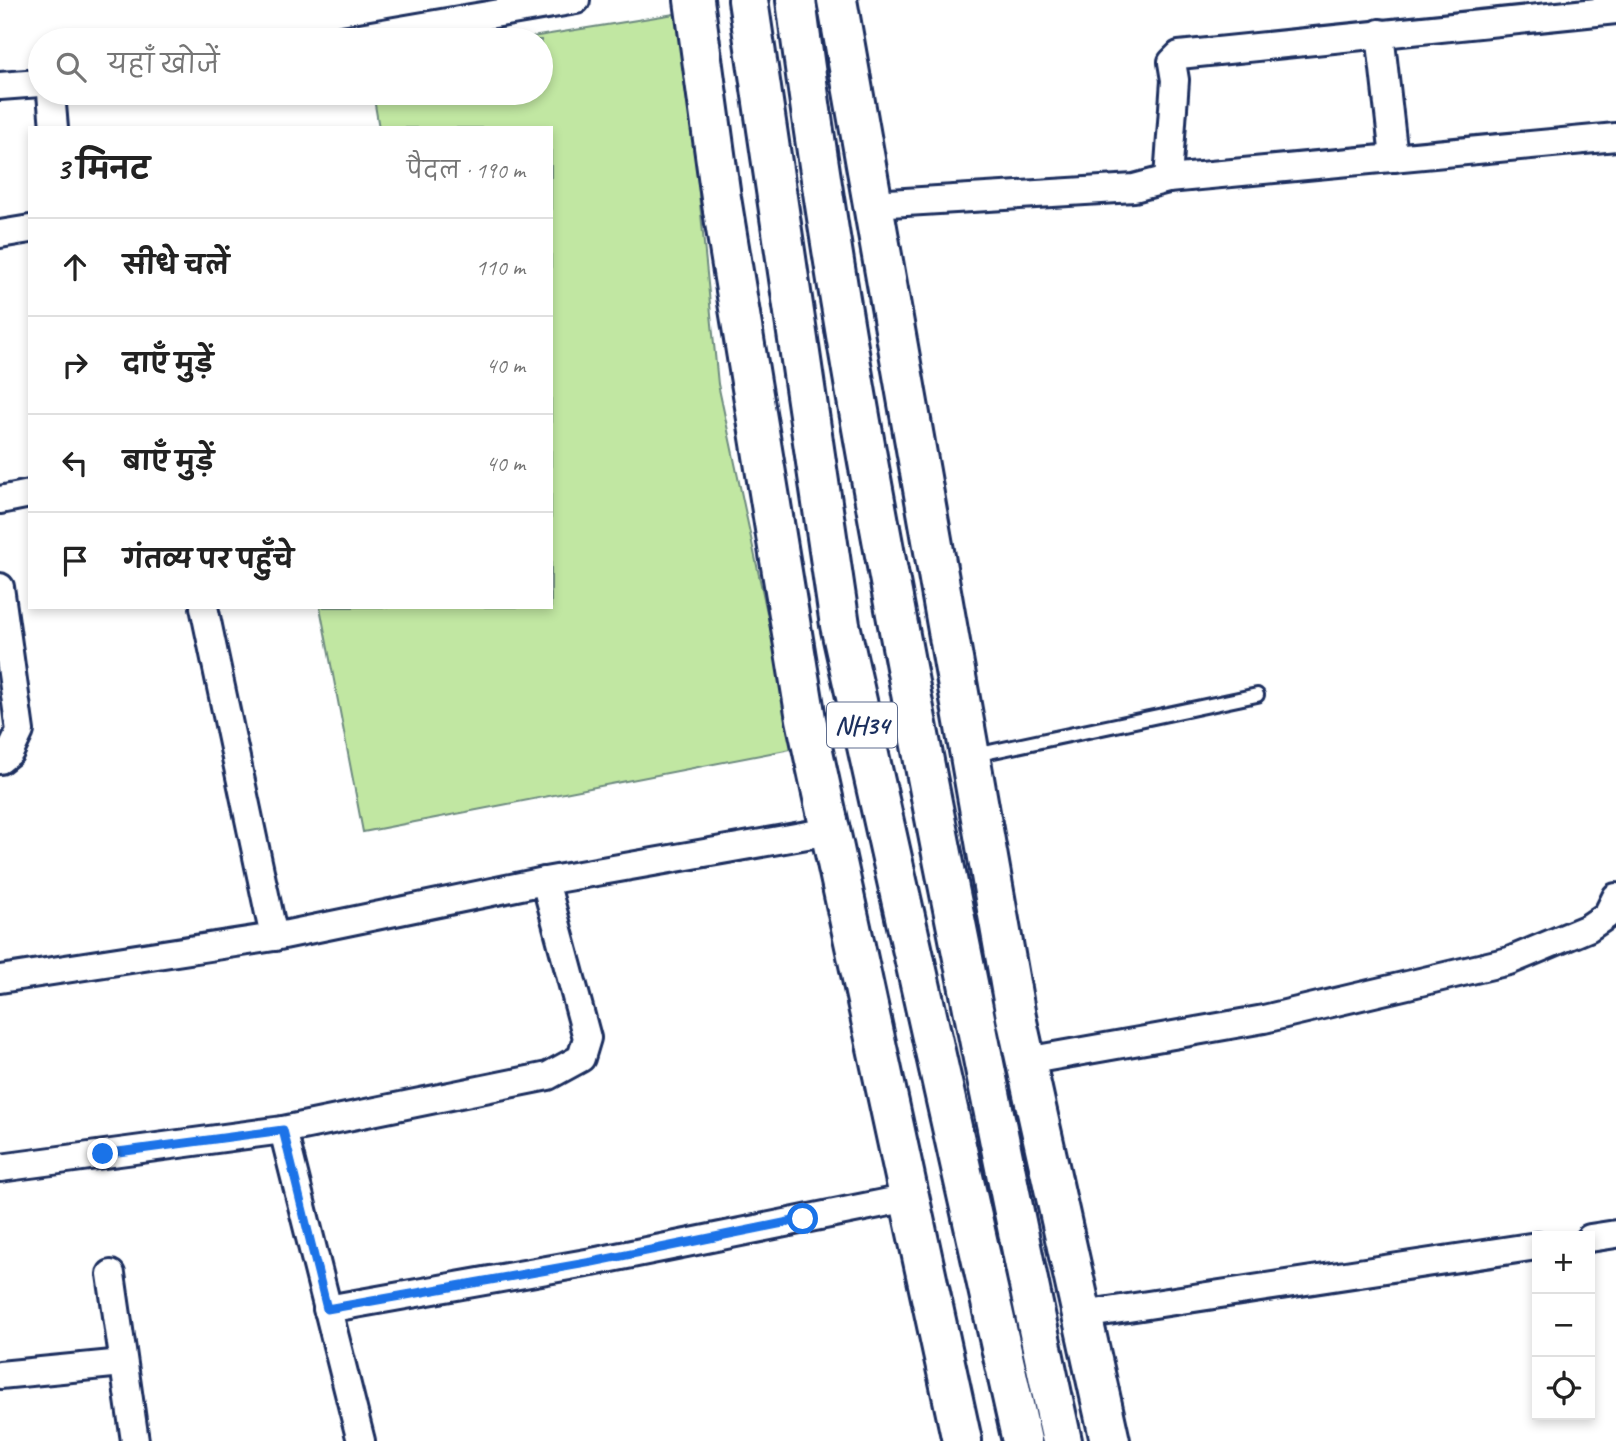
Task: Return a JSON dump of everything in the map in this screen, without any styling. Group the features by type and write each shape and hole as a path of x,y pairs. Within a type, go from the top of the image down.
{"highway":[{"path":"694,0 721,198 803,705 962,1441"},
{"name":"NH34","path":"748,0 840,625 1022,1441"},
{"name":"NH34","path":"796,0 815,148 878,527 1028,1286 1062,1441"},
{"path":"837,0 1026,1061 1110,1441"}],"street":[{"path":"412,28 576,0"},
{"path":"1168,179 1175,80 1172,62 1179,55 1616,10"},
{"path":"1380,33 1394,158"},
{"path":"0,86 28,84"},
{"path":"52,105 54,126"},
{"path":"873,204 1134,188 1168,179 1616,137"},
{"path":"0,234 28,229"},
{"path":"0,500 28,494"},
{"path":"0,587 20,731 10,752 0,760"},
{"path":"204,609 274,937"},
{"path":"0,979 274,937 545,881 830,831"},
{"path":"0,1168 283,1130 548,1076 581,1058 587,1038 545,881"},
{"path":"1026,1061 1264,1019 1509,961 1588,928 1607,915 1616,897"},
{"path":"283,1130 361,1441"},
{"path":"327,1309 592,1262 909,1198"},
{"path":"1595,1237 1616,1234"},
{"path":"1082,1315 1532,1247"},
{"path":"111,1274 135,1441"},
{"path":"0,1375 123,1363"}],"lane":[{"path":"971,756 1257,695"}],"green space":[{"path":"681,13 718,384 796,748 363,832 320,609 553,609 553,126 379,126 375,105 553,105 553,34"}],"route":[{"path":"103,1154 283,1130 327,1309 592,1262 803,1219"}]}
